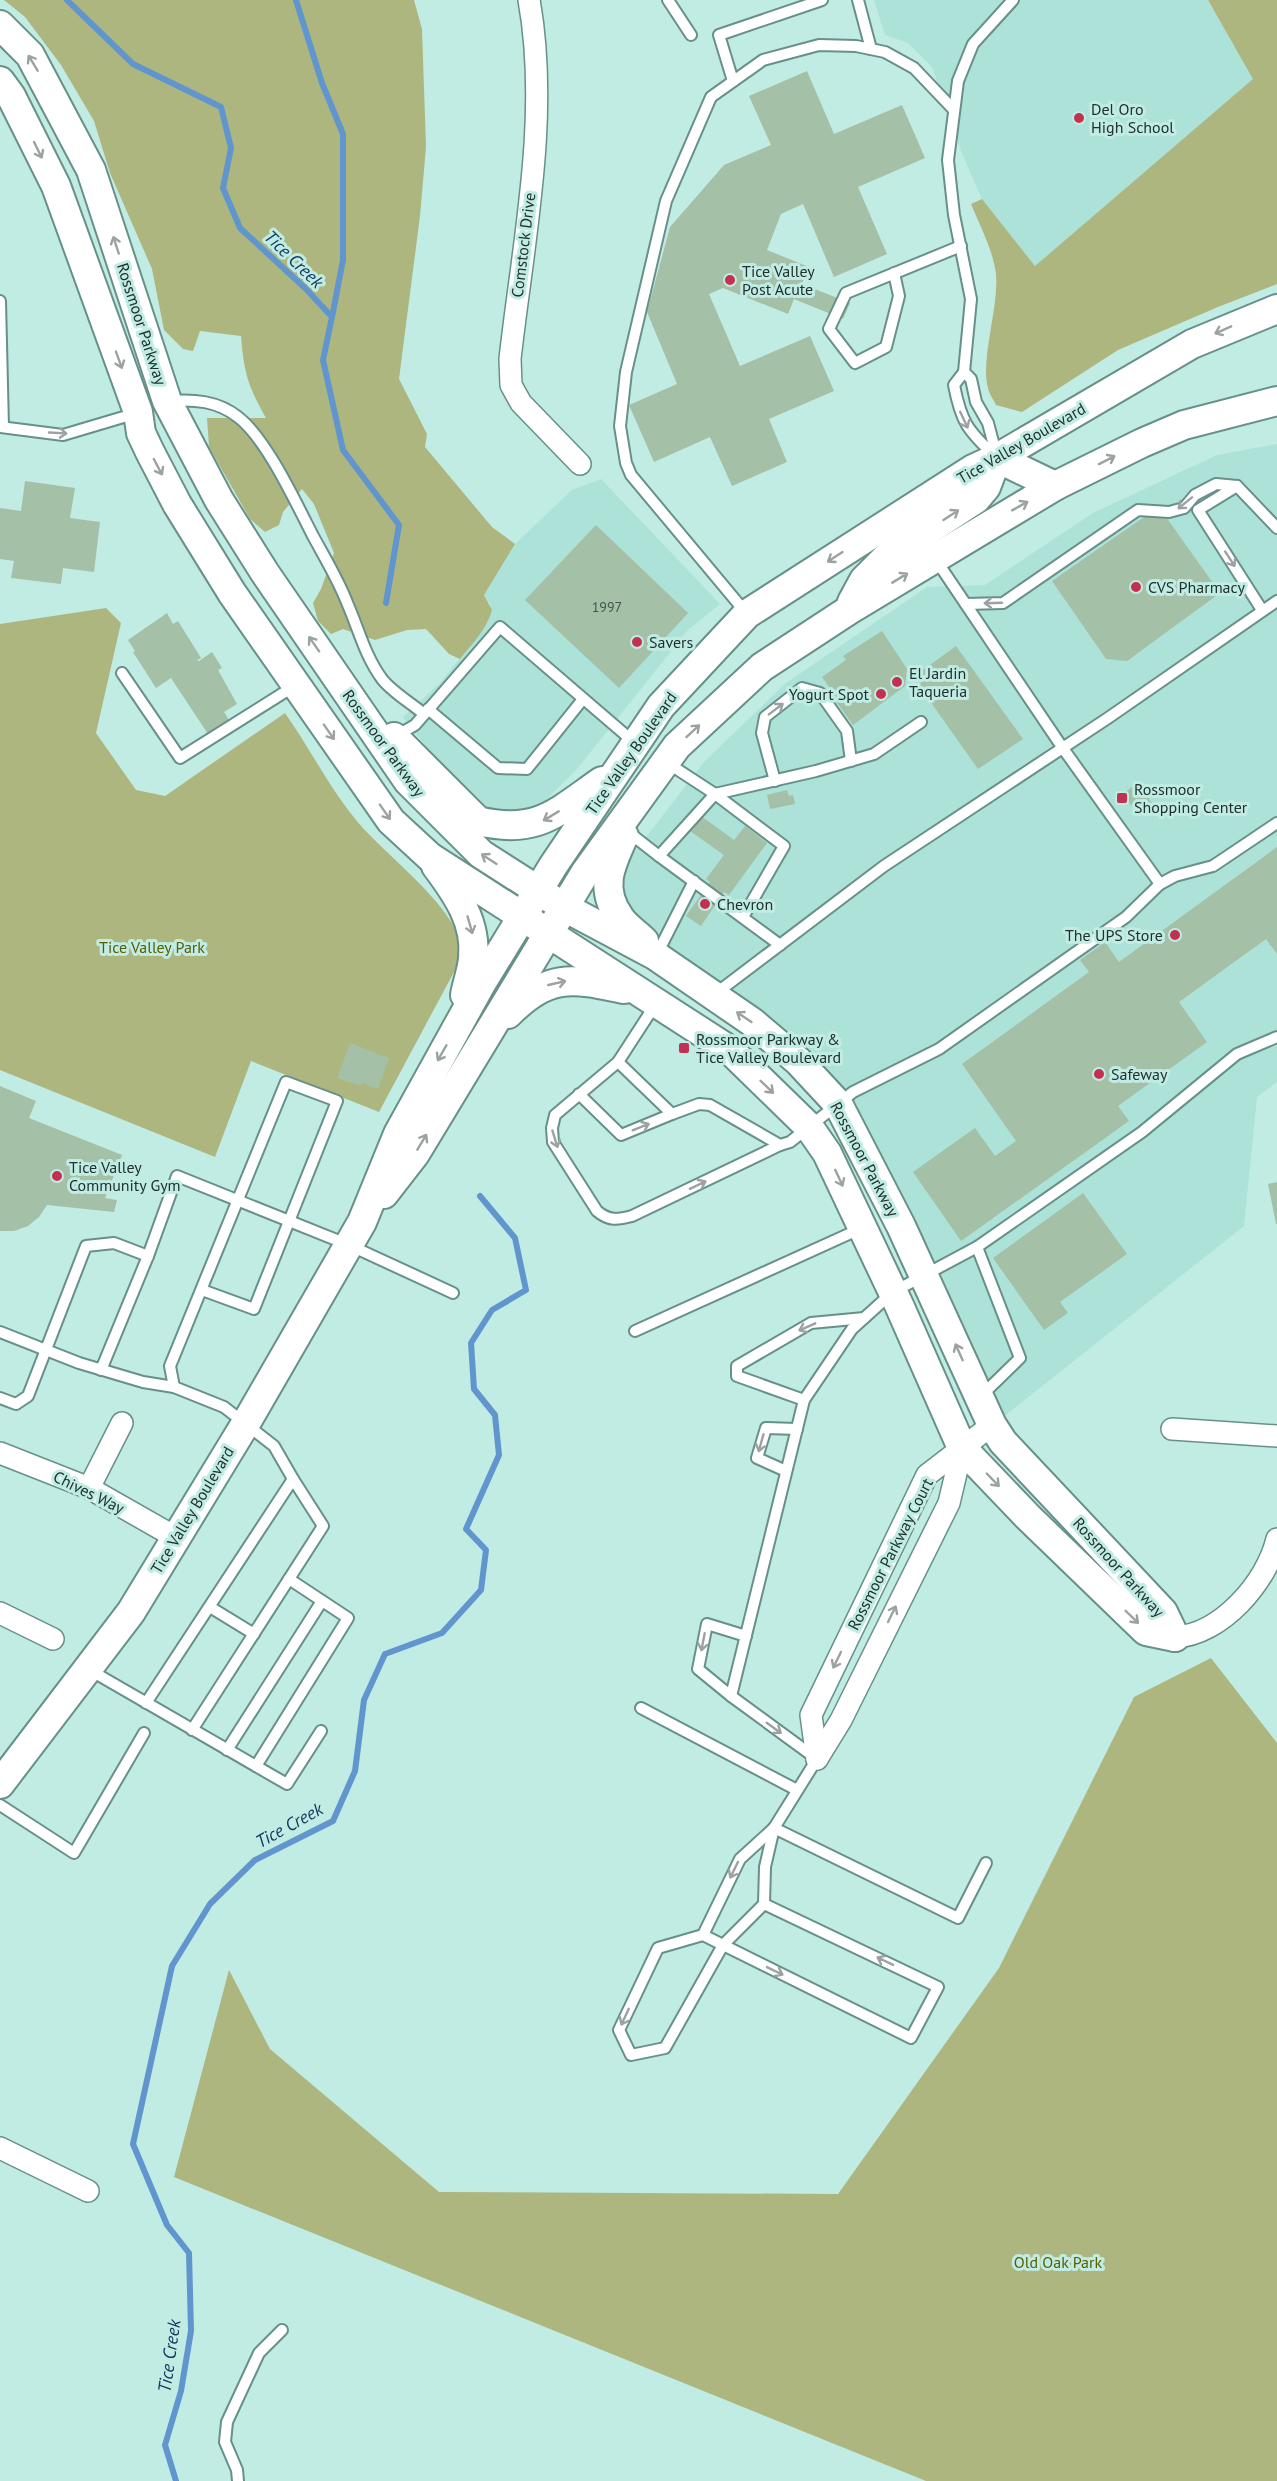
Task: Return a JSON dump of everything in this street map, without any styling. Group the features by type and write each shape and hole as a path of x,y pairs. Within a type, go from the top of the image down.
{"street":[{"name":"Comstock Drive","path":"529,0 536,37 534,159 510,359 511,385 521,403 579,464"},
{"name":"Rossmoor Parkway","path":"0,25 30,55 91,170 167,401 219,500 265,573 335,675 388,741 408,781 481,854 564,907 656,956 753,1022 798,1061 838,1104 924,1275 992,1425 1003,1442 1163,1612 1175,1637"},
{"name":"Rossmoor Parkway","path":"4,93 25,123 56,186 138,412 141,433 177,504 232,593 391,821 430,857 523,915 731,1052 809,1127 827,1153 893,1292 962,1448 1028,1517 1146,1631 1175,1637"},
{"path":"25,123 56,103"},
{"name":"Tice Valley Boulevard","path":"0,1784 131,1612 246,1423 356,1233 399,1134 523,915 661,706 747,614 973,469 997,458 1192,344 1277,309"},
{"path":"138,412 167,401"},
{"name":"Tice Valley Boulevard","path":"356,1233 415,1154 585,873 676,746 762,667 934,557 1055,486 1184,425 1277,401"},
{"path":"849,610 864,580 887,557 976,499 986,487 997,458 1055,486"},
{"path":"388,741 478,821 493,825 521,826 540,822 616,771"},
{"path":"643,793 614,857 606,891 621,919 652,949 656,956"},
{"path":"430,857 451,886 470,920 474,939 473,960 459,1025"},
{"path":"480,1044 519,1003 546,985 562,981 583,980 650,998"},
{"path":"89,1488 122,1423"},
{"path":"962,1448 992,1425"},
{"path":"1172,1429 1277,1436"},
{"name":"Rossmoor Parkway Court","path":"817,1759 811,1715 927,1475 962,1448"},
{"name":"Rossmoor Parkway Court","path":"817,1759 841,1720 949,1503 962,1448"},
{"name":"Chives Way","path":"0,1453 89,1488 175,1538"},
{"path":"1175,1637 1191,1636 1225,1616 1248,1596 1264,1573 1277,1539"},
{"path":"0,1613 53,1639"},
{"path":"0,2148 88,2191"}],"lane":[{"path":"668,0 691,35"},
{"path":"733,81 719,35 822,0"},
{"path":"858,0 871,49"},
{"path":"997,458 970,433 960,413 954,386 964,372 972,299 954,215 948,160 958,81 973,44 1013,0"},
{"path":"747,614 631,475 620,426 626,372 666,201 711,97 763,60 819,45 856,46 885,52 915,68 954,110"},
{"path":"894,273 899,296 886,347 855,363 829,329 846,293 894,273 961,246"},
{"path":"0,301 2,427 63,435 138,412"},
{"path":"964,372 971,379 976,402 988,423 997,458"},
{"path":"167,401 188,399 206,401 237,416 254,430 339,584 349,605 360,640 383,680 498,768 527,769 583,699"},
{"path":"966,603 1003,603 1138,510 1169,512 1184,507 1195,495 1216,484 1237,486 1277,528"},
{"path":"1237,486 1198,510 1262,610"},
{"path":"934,557 1062,747 1160,884"},
{"path":"713,996 884,866 1108,718 1277,601"},
{"path":"388,741 415,725 500,627 635,744"},
{"path":"122,673 180,758 296,685"},
{"path":"775,781 762,732 765,717 802,688 820,693 847,731 851,761"},
{"path":"659,856 715,794 775,781 874,754 921,722"},
{"path":"666,762 715,794 784,846 743,917"},
{"path":"650,998 618,1062 555,1115 552,1128 553,1142 597,1211 607,1219 619,1220 632,1216 790,1142 853,1092 910,1065 939,1048 1126,917 1160,884 1175,876 1213,866 1277,823"},
{"path":"627,831 780,945"},
{"path":"656,956 694,881"},
{"path":"731,1696 804,1400 852,1329 893,1292 977,1247 1142,1132 1238,1054 1277,1038"},
{"path":"618,1062 672,1114"},
{"path":"174,1387 170,1366 286,1082 337,1101 254,1309 202,1290"},
{"path":"579,1094 621,1135 699,1104 710,1105 780,1145"},
{"path":"101,1370 148,1256 177,1176 288,1221 356,1233 453,1293"},
{"path":"635,1331 862,1227"},
{"path":"0,1398 16,1404 28,1396 86,1246 114,1243 148,1256"},
{"path":"977,1247 1020,1358 979,1398"},
{"path":"804,1400 737,1376 737,1366 811,1323 864,1318"},
{"path":"0,1332 101,1370 143,1382 174,1387 224,1407 274,1446 323,1526 192,1730"},
{"path":"786,1471 757,1458 766,1428 797,1429"},
{"path":"146,1703 293,1479"},
{"path":"256,1766 348,1618 289,1579"},
{"path":"227,1750 322,1601"},
{"path":"210,1607 254,1634"},
{"path":"703,1935 740,1859 774,1828 817,1759 698,1669 707,1624 746,1636"},
{"path":"88,1669 287,1784 321,1731"},
{"path":"641,1708 797,1790"},
{"path":"0,1805 74,1853 144,1733"},
{"path":"774,1828 958,1918 986,1863"},
{"path":"764,1904 938,1987 911,2038 723,1945 703,1935 658,1948 619,2030 631,2055 665,2048 723,1945 764,1904 765,1867 774,1828"},
{"path":"238,2481 237,2470 225,2442 227,2422 259,2354 282,2330"}],"shaded area":[{"name":"Del Oro High School","path":"874,0 1208,0 1254,79 1035,266 982,199 963,156 932,67 908,43 885,35"},
{"name":"Rossmoor Shopping Center","path":"1277,444 1277,1082 1257,1097 1244,1226 983,1433 846,1105 722,988 621,907 620,871 704,762 786,683 927,587 985,585 1093,513 1217,455"},
{"path":"601,479 720,604 688,630 577,769 545,801 521,810 495,810 474,803 451,779 403,717 441,682 483,629 490,604 484,595 515,544 572,490"}],"green space":[{"path":"4,0 414,0 422,29 426,147 420,216 399,379 427,434 425,447 492,527 515,544 484,595 492,610 487,624 460,659 449,654 426,629 407,630 375,640 343,629 331,634 318,621 313,603 321,589 334,553 314,504 302,489 283,512 279,525 265,532 250,519 209,447 207,418 266,418 248,379 241,336 200,331 193,351 183,349 164,330 152,269 110,173 94,121 61,65 25,17"},
{"path":"1208,0 1277,0 1277,284 1118,350 1022,412 996,405 989,390 986,363 995,302 996,274 989,247 971,204 982,199 1035,266 1253,79"},
{"name":"Tice Valley Park","path":"106,608 121,623 96,733 136,790 165,796 285,713 351,814 442,908 452,923 461,946 454,972 379,1112 251,1061 215,1157 0,1070 0,624"},
{"name":"Old Oak Park","path":"1211,1658 1277,1743 1277,2481 926,2481 174,2177 229,1970 270,2049 439,2192 838,2194 999,1968 1134,1697"}],"building":[{"name":"Tice Valley Post Acute","path":"807,71 834,134 902,105 925,158 858,187 887,254 834,277 803,204 781,214 767,250 809,267 802,284 850,303 843,319 794,299 788,314 723,288 709,294 740,366 810,336 834,391 769,419 787,462 732,486 710,437 654,462 629,405 677,384 647,312 670,227 724,165 771,145 749,96"},
{"path":"25,481 75,488 70,518 100,522 94,572 63,568 61,584 11,578 14,561 0,559 0,508 21,511"},
{"name":"CVS Pharmacy","path":"1147,515 1166,517 1220,593 1127,661 1106,659 1052,581"},
{"path":"596,525 688,613 619,688 525,600"},
{"path":"167,613 173,624 178,621 201,658 197,660 199,661 212,652 222,668 218,670 237,704 224,712 229,720 208,734 171,678 156,688 128,640"},
{"path":"882,631 907,669 905,686 853,725 828,690 830,688 822,677 846,660 843,656"},
{"path":"956,646 1023,739 978,769 920,687 923,670"},
{"path":"1137,783 1152,803 1137,813 1123,794"},
{"path":"787,790 789,796 793,795 795,804 770,809 767,795"},
{"path":"701,816 734,840 745,826 767,843 729,895 724,892 701,926 686,916 710,882 706,879 724,855 690,831"},
{"path":"1277,847 1277,954 1266,939 1179,1002 1207,1042 1118,1106 1129,1121 961,1241 913,1172 975,1128 995,1156 1016,1141 962,1064 1089,972 1080,960 1105,942 1119,962"},
{"path":"350,1043 389,1058 378,1089 337,1078"},
{"name":"Tice Valley Community Gym","path":"0,1086 36,1101 29,1118 122,1155 105,1198 117,1200 114,1212 47,1205 39,1217 28,1226 14,1231 0,1231"},
{"path":"1277,1182 1277,1224 1276,1224 1268,1184"},
{"path":"1083,1193 1127,1254 1060,1302 1068,1313 1044,1330 993,1258"}],"waterway":[{"name":"Tice Creek","path":"67,0 133,64 221,107 231,148 223,188 240,228 306,289 332,317 323,360 343,450 399,525 386,603"},
{"path":"296,0 322,83 343,134 343,260 332,317"},
{"name":"Tice Creek","path":"176,2481 165,2445 181,2391 191,2331 189,2253 167,2225 133,2144 172,1966 210,1904 255,1860 333,1821 355,1771 364,1700 385,1654 442,1633 481,1590 486,1550 466,1529 499,1455 495,1415 474,1389 471,1343 492,1310 526,1290 515,1238 480,1196"}],"place":[{"name":"Del Oro High School","path":"1079,118"},
{"name":"Tice Valley Post Acute","path":"730,280"},
{"name":"CVS Pharmacy","path":"1136,587"},
{"name":"Savers","path":"637,642"},
{"name":"El Jardin Taqueria","path":"897,682"},
{"name":"Yogurt Spot","path":"881,694"},
{"name":"Rossmoor Shopping Center","path":"1122,798"},
{"name":"Chevron","path":"705,904"},
{"name":"The UPS Store","path":"1175,935"},
{"name":"Rossmoor Parkway & Tice Valley Boulevard","path":"684,1048"},
{"name":"Safeway","path":"1099,1074"},
{"name":"Tice Valley Community Gym","path":"57,1176"}]}
